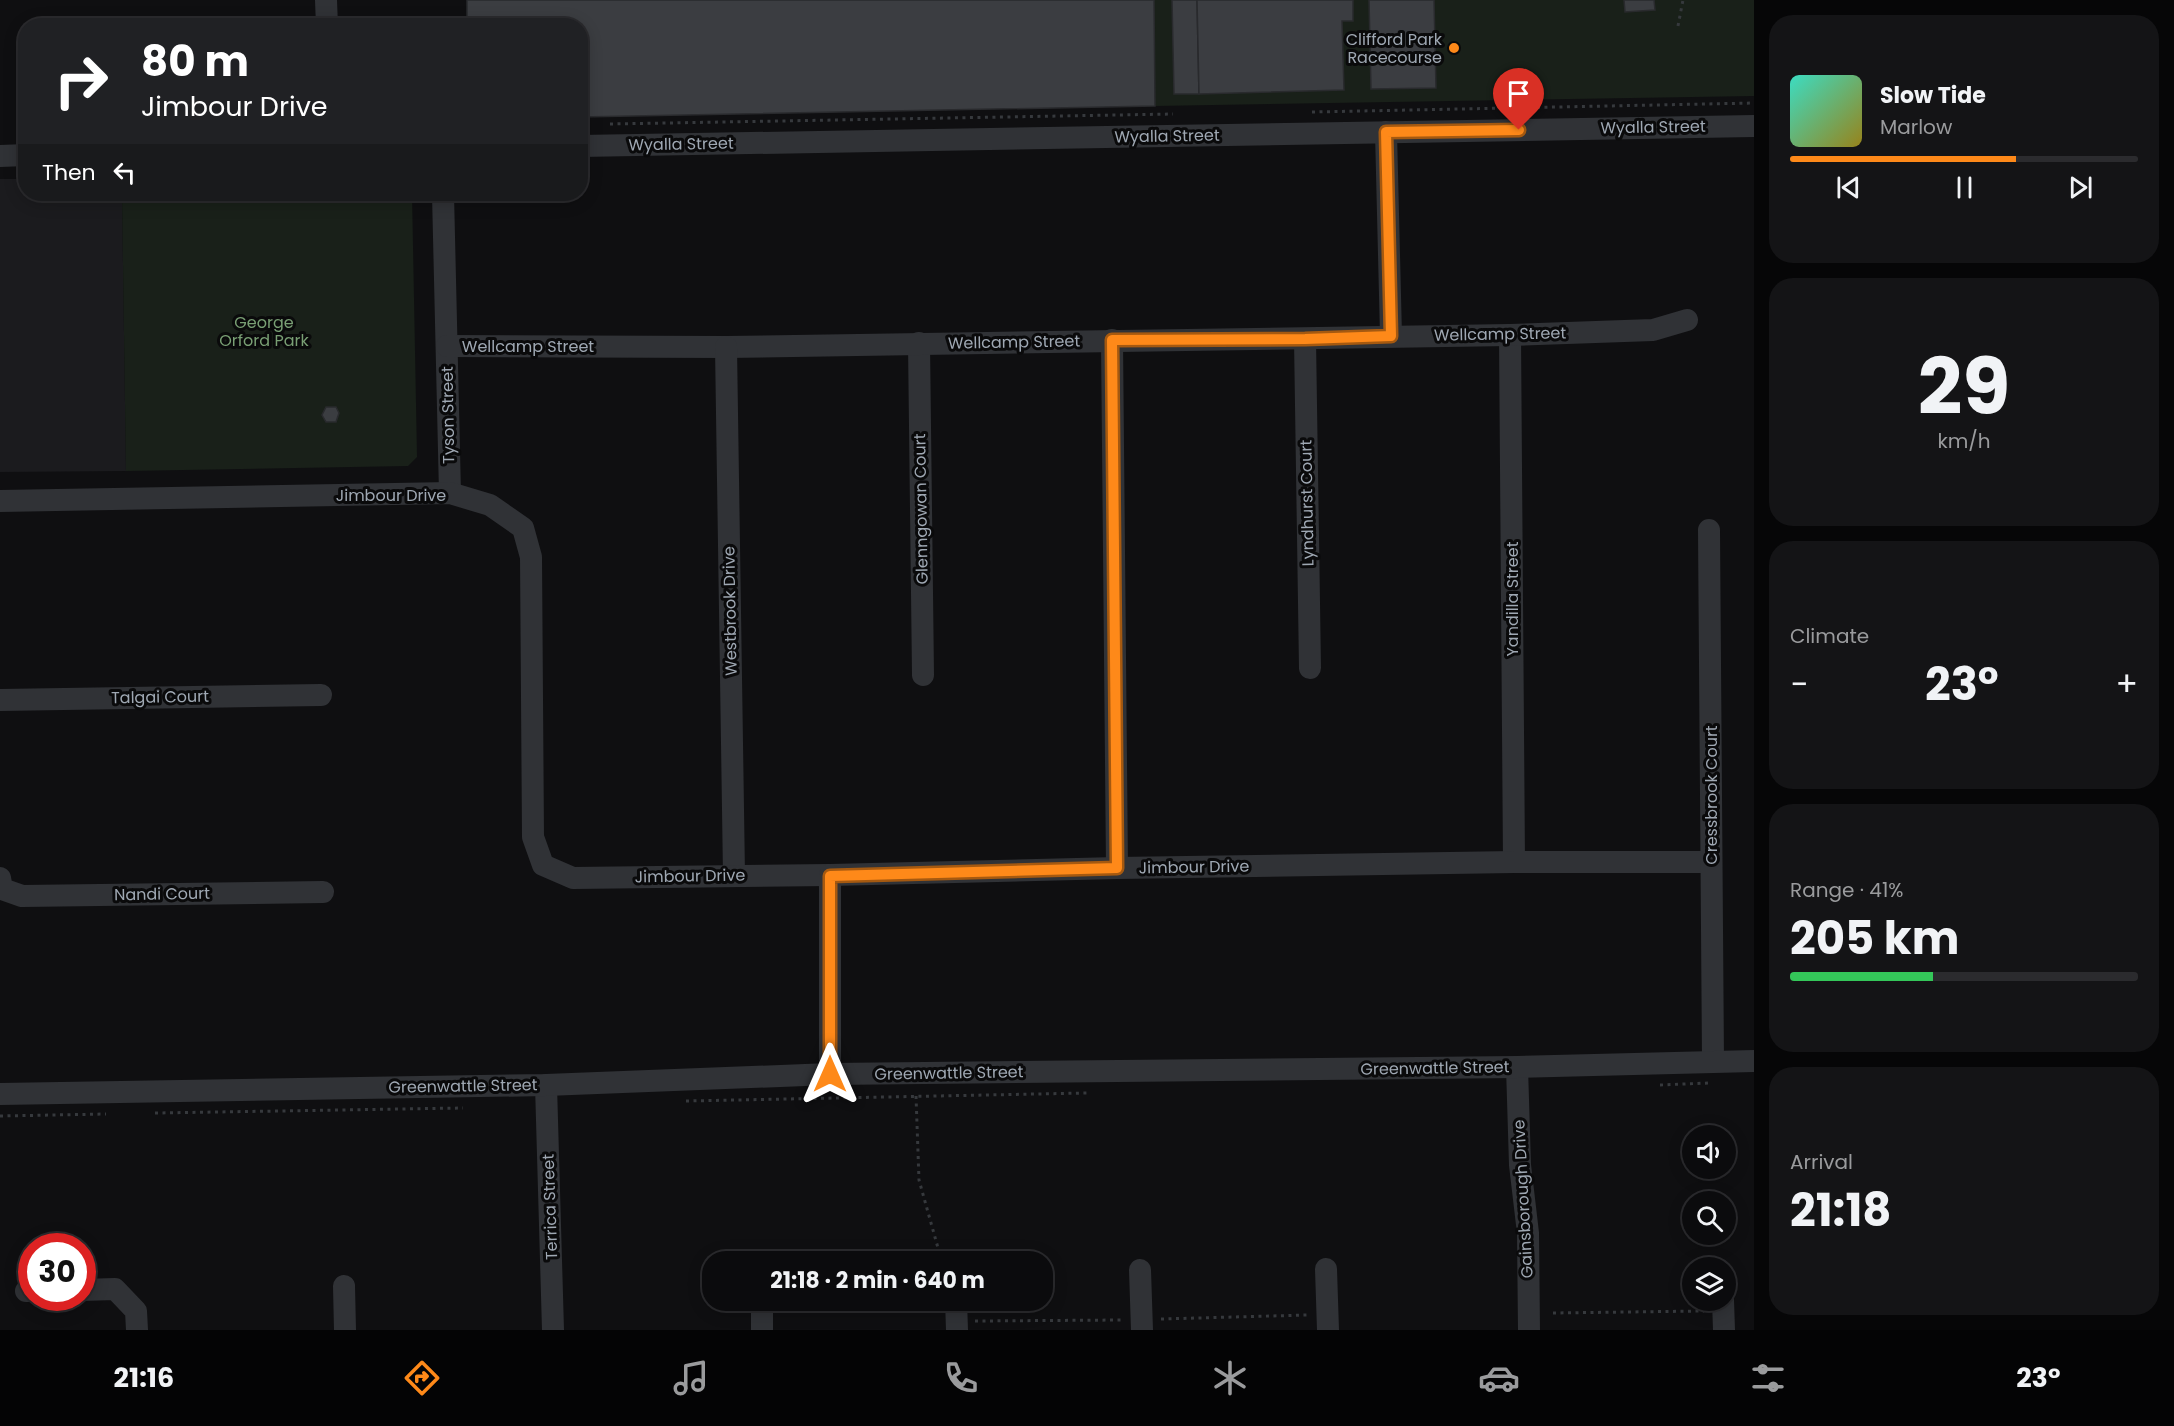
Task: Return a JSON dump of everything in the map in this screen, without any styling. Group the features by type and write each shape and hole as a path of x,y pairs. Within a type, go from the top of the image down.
{"street":[{"path":"326,0 327,18"},
{"name":"Wyalla Street","path":"588,146 1754,126"},
{"path":"1386,132 1391,336"},
{"path":"0,156 18,155"},
{"name":"Tyson Street","path":"443,201 450,494"},
{"name":"Wellcamp Street","path":"447,346 726,347 1510,335 1653,330 1688,320"},
{"name":"Yandilla Street","path":"1510,335 1514,862"},
{"name":"Lyndhurst Court","path":"1305,339 1310,668"},
{"path":"1112,340 1117,868"},
{"name":"Glenngowan Court","path":"919,343 922,675"},
{"name":"Westbrook Drive","path":"726,347 734,875"},
{"name":"Jimbour Drive","path":"0,501 450,494 490,506 523,528 531,557 534,837 543,865 573,878 830,876 1117,868 1514,862 1711,862"},
{"name":"Cressbrook Court","path":"1709,530 1713,1061"},
{"name":"Talgai Court","path":"0,700 321,695"},
{"path":"830,876 830,1074"},
{"name":"Nandi Court","path":"1,883 22,896 323,892"},
{"name":"Greenwattle Street","path":"0,1094 546,1085 830,1074 1517,1067 1754,1061"},
{"name":"Gainsborough Drive","path":"1517,1067 1520,1165 1528,1233 1529,1330"},
{"name":"Terrica Street","path":"546,1085 553,1330"},
{"path":"1326,1269 1328,1330"},
{"path":"1140,1270 1142,1330"},
{"path":"344,1286 345,1330"},
{"path":"96,1290 115,1289 136,1311 137,1330"},
{"path":"762,1311 762,1330"},
{"path":"956,1311 957,1330"}],"path":[{"path":"1678,26 1683,0"},
{"path":"1310,112 1754,103"},
{"path":"604,124 1183,114"},
{"path":"916,1095 919,1180 940,1251"},
{"path":"1553,1313 1723,1314"}],"shaded area":[{"path":"0,179 18,179 18,201 122,201 126,471 0,472"}],"green space":[{"name":"Clifford Park Racecourse","path":"1154,0 1754,0 1754,96 1155,106"},
{"name":"George Orford Park","path":"122,201 412,201 417,457 408,466 126,471"}],"building":[{"path":"467,0 1154,0 1155,106 588,117 588,18 467,18"},
{"path":"1172,0 1197,0 1199,94 1174,94"},
{"path":"1197,0 1353,0 1353,21 1342,21 1344,90 1199,94"},
{"path":"1369,0 1434,0 1436,88 1371,89"},
{"path":"1624,0 1654,0 1655,10 1625,12"},
{"path":"326,407 336,407 339,413 336,422 326,422 322,415"}],"place":[{"name":"Clifford Park Racecourse","path":"1454,48"}],"route":[{"path":"830,1074 830,876 1117,868 1112,340 1391,336 1386,132 1519,130"}]}
